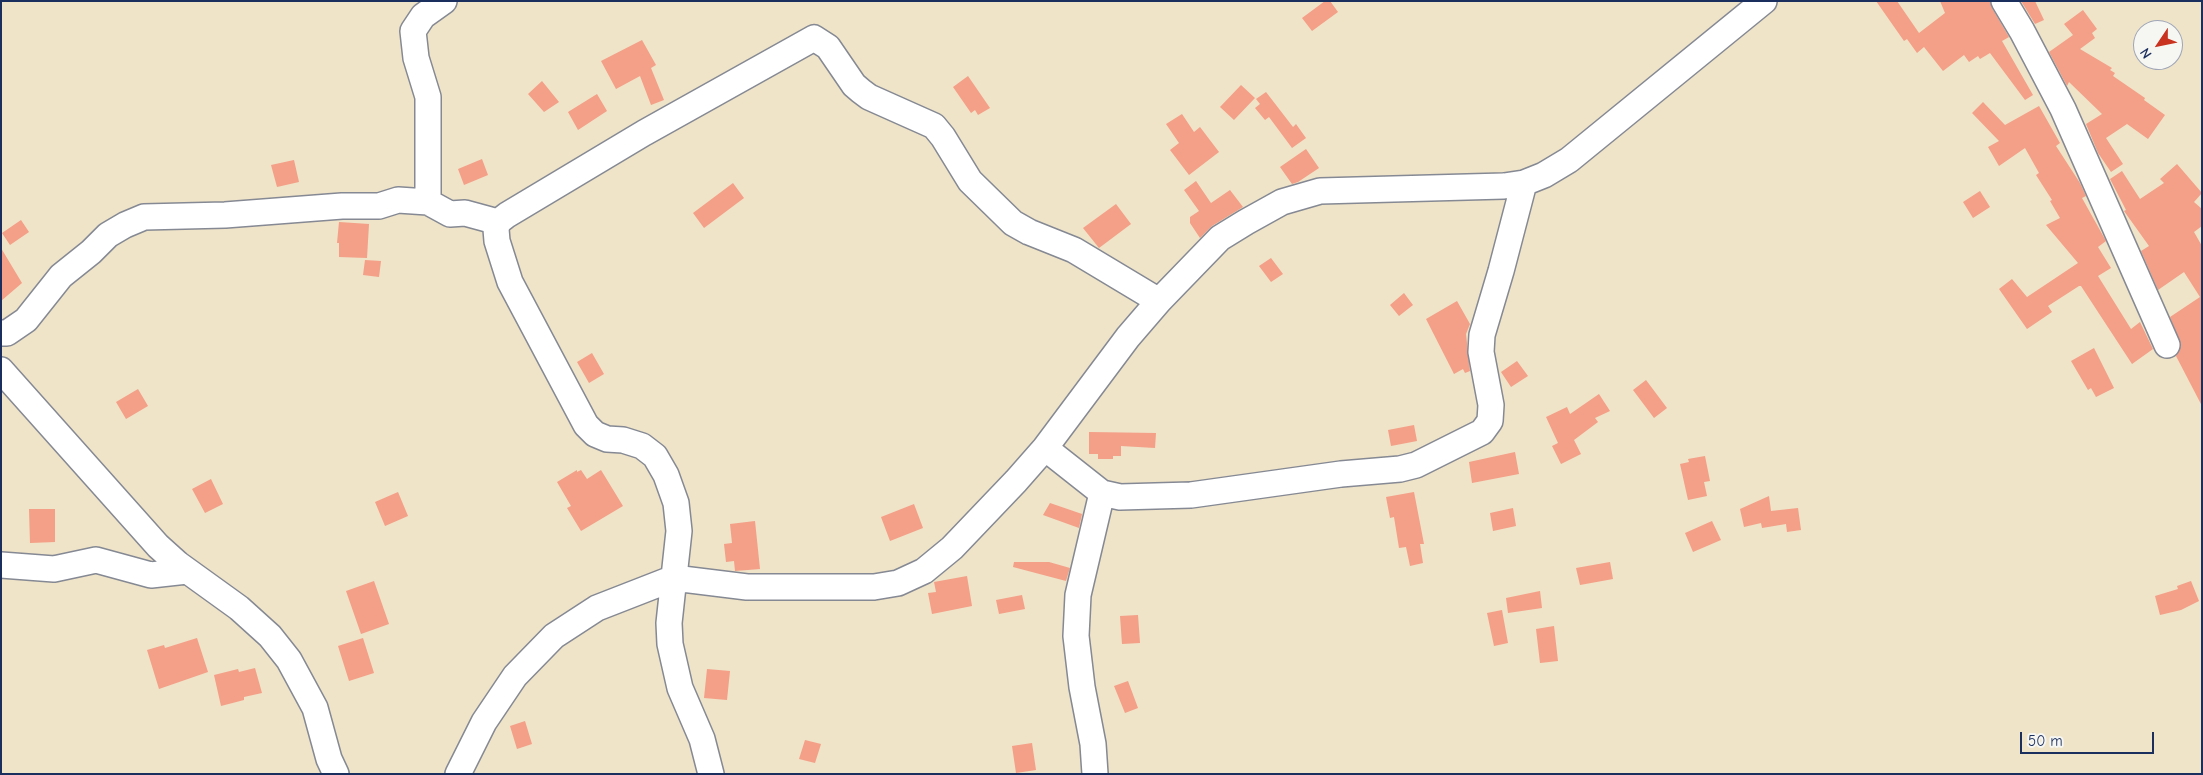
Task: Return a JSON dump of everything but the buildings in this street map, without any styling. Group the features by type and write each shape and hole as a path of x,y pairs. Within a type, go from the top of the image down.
{"street":[{"path":"428,202 428,97 416,58 413,32 423,16 444,1"},
{"path":"458,774 484,722 515,676 554,636 597,608 674,578 748,587 874,587 898,583 924,571 952,548 1016,481 1159,301 1220,238 1282,202 1320,191 1504,186 1524,183 1544,176 1569,160 1764,1"},
{"path":"2004,1 2022,30 2063,109 2167,345"},
{"path":"711,774 702,739 680,688 674,667 669,623 679,531 676,503 666,475 655,456 642,446 623,440 607,440 595,434 586,425 510,282 497,241 496,229 498,222 644,133 814,38 828,46 854,85 869,97 934,126 943,137 970,181 1013,223 1029,232 1074,250 1159,301"},
{"path":"1044,448 1102,493 1120,497 1190,495 1341,474 1400,469 1416,465 1482,432 1490,421 1491,405 1482,352 1482,335 1524,183"},
{"path":"1,334 7,333 26,320 61,276 91,252 108,235 144,217 225,215 333,206 379,206 398,200 428,202 450,214 465,213 498,222"},
{"path":"1,370 158,546 187,571 239,608 270,636 289,660 315,708 329,760 336,774"},
{"path":"1095,774 1093,744 1082,687 1076,636 1078,595 1102,493"},
{"path":"1,565 54,569 96,560 151,575 187,571"}]}
